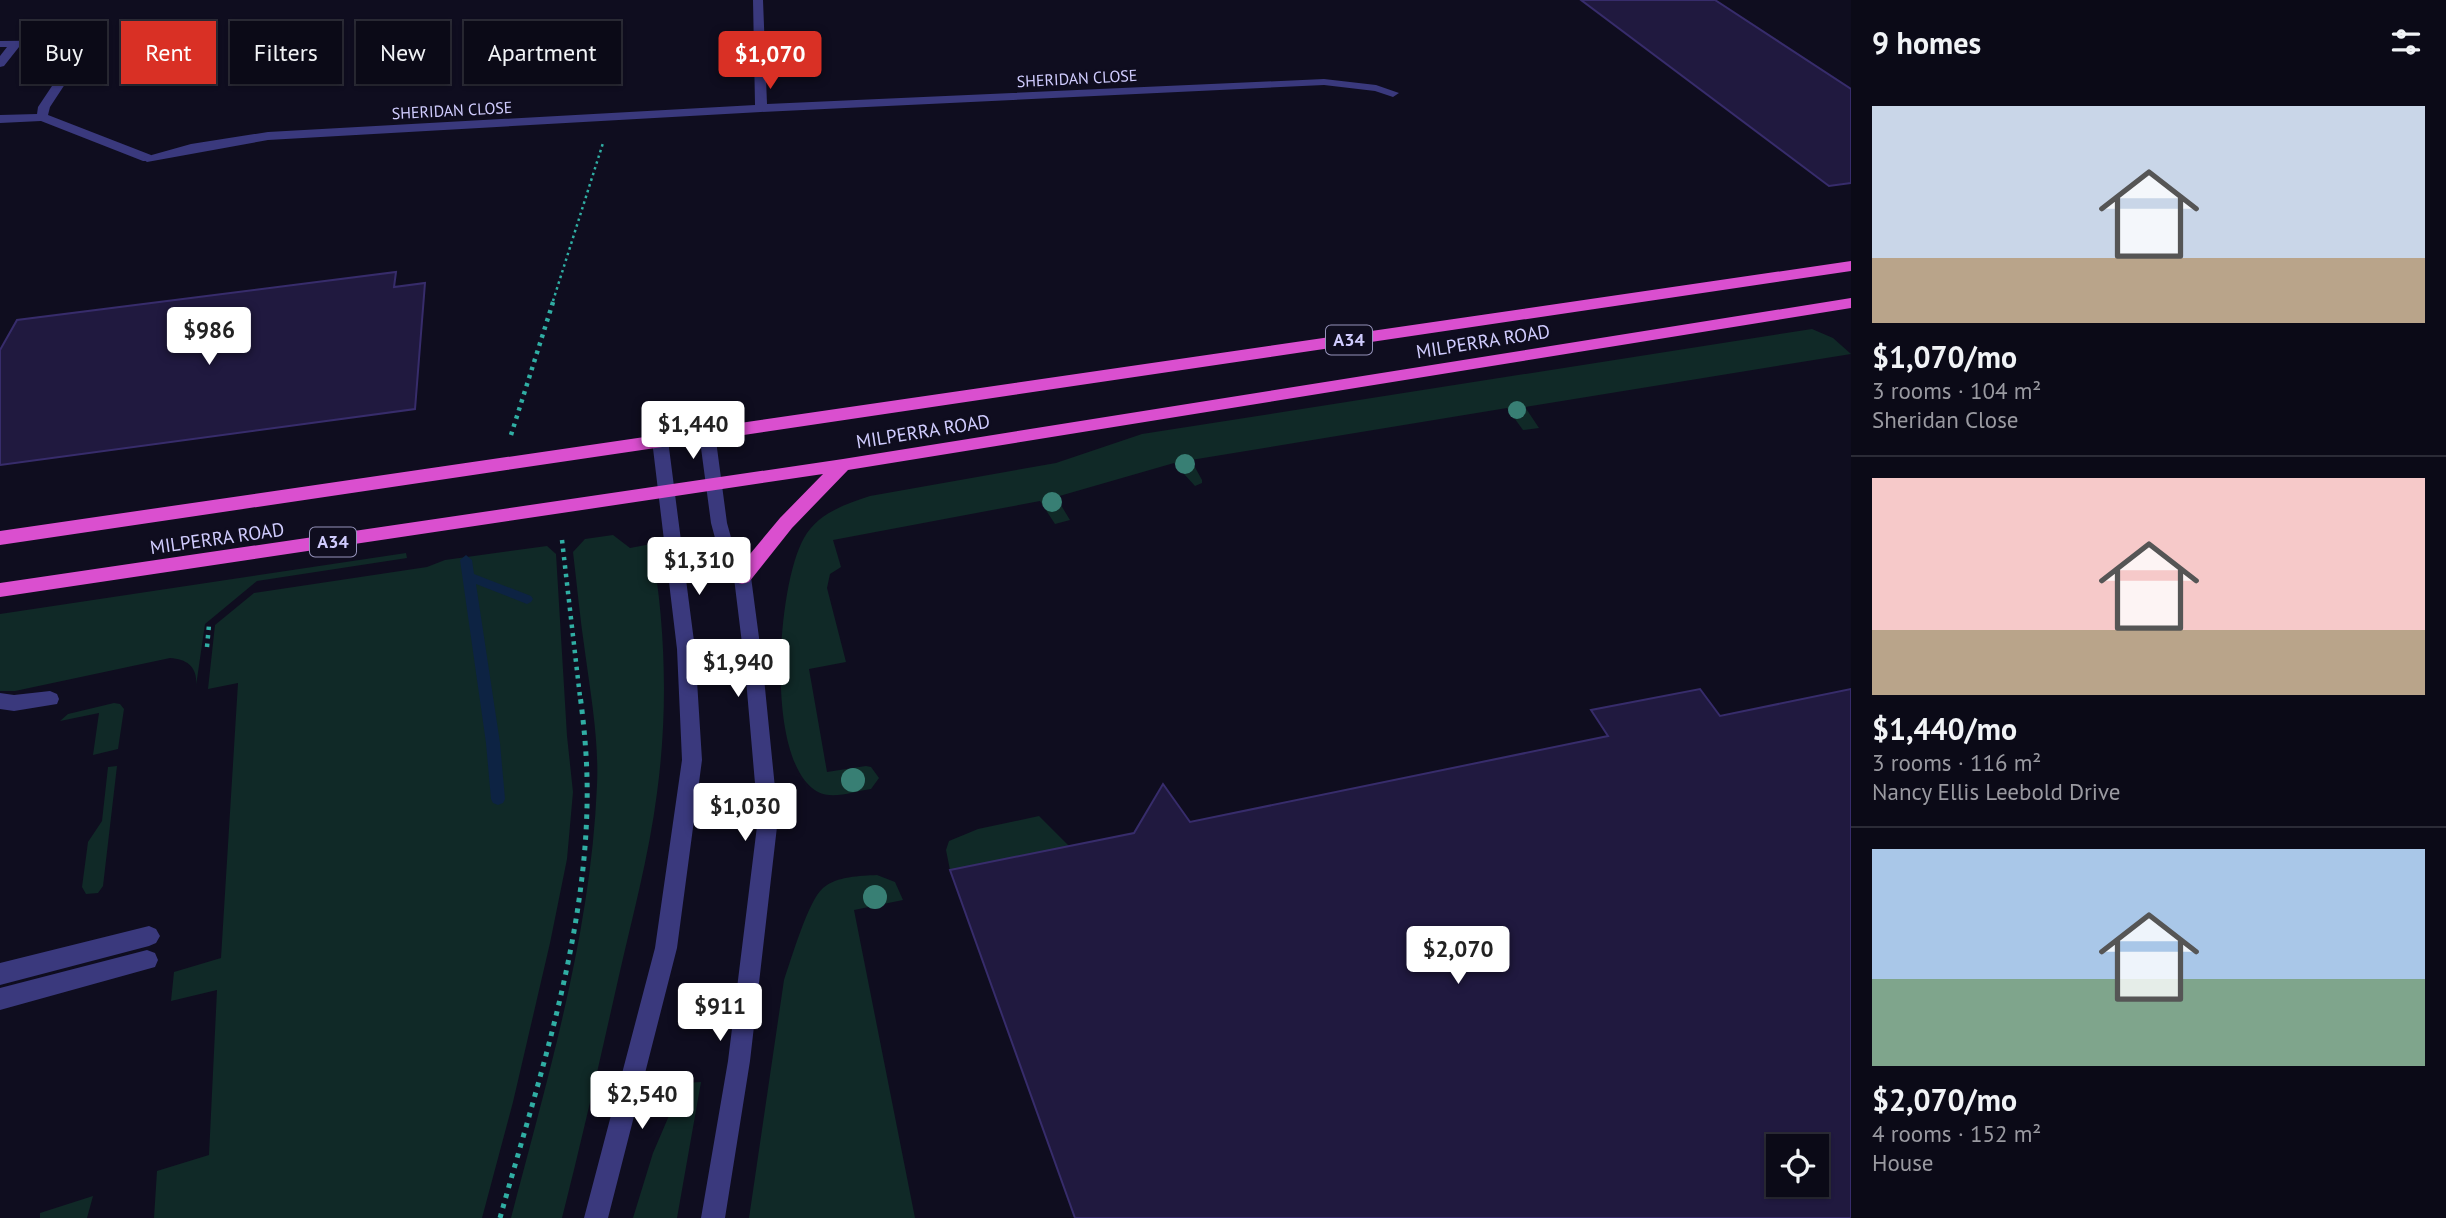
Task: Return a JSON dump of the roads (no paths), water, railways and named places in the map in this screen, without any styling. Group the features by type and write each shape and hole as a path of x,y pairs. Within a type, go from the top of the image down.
{"highway":[{"name":"MILPERRA ROAD","path":"0,538 1851,266"},
{"name":"MILPERRA ROAD","path":"0,590 843,465 1851,303"},
{"path":"742,577 786,523 843,465"}],"street":[{"path":"758,0 761,108"},
{"path":"0,44 79,42 84,46 44,107 42,117 0,120"},
{"path":"0,64 16,43"},
{"name":"SHERIDAN CLOSE","path":"42,117 147,158 233,140 268,136 761,108 1324,82 1376,88 1393,93"},
{"path":"707,433 719,523 727,553 742,577 754,668 768,818 739,1061 713,1218"},
{"path":"596,1218 666,948 692,760 686,649 660,440"},
{"path":"5,703 50,699"},
{"path":"0,974 149,936"},
{"path":"0,999 147,960"}],"waterway":[{"path":"466,560 493,743 498,799"},
{"path":"469,577 527,599"}]}
